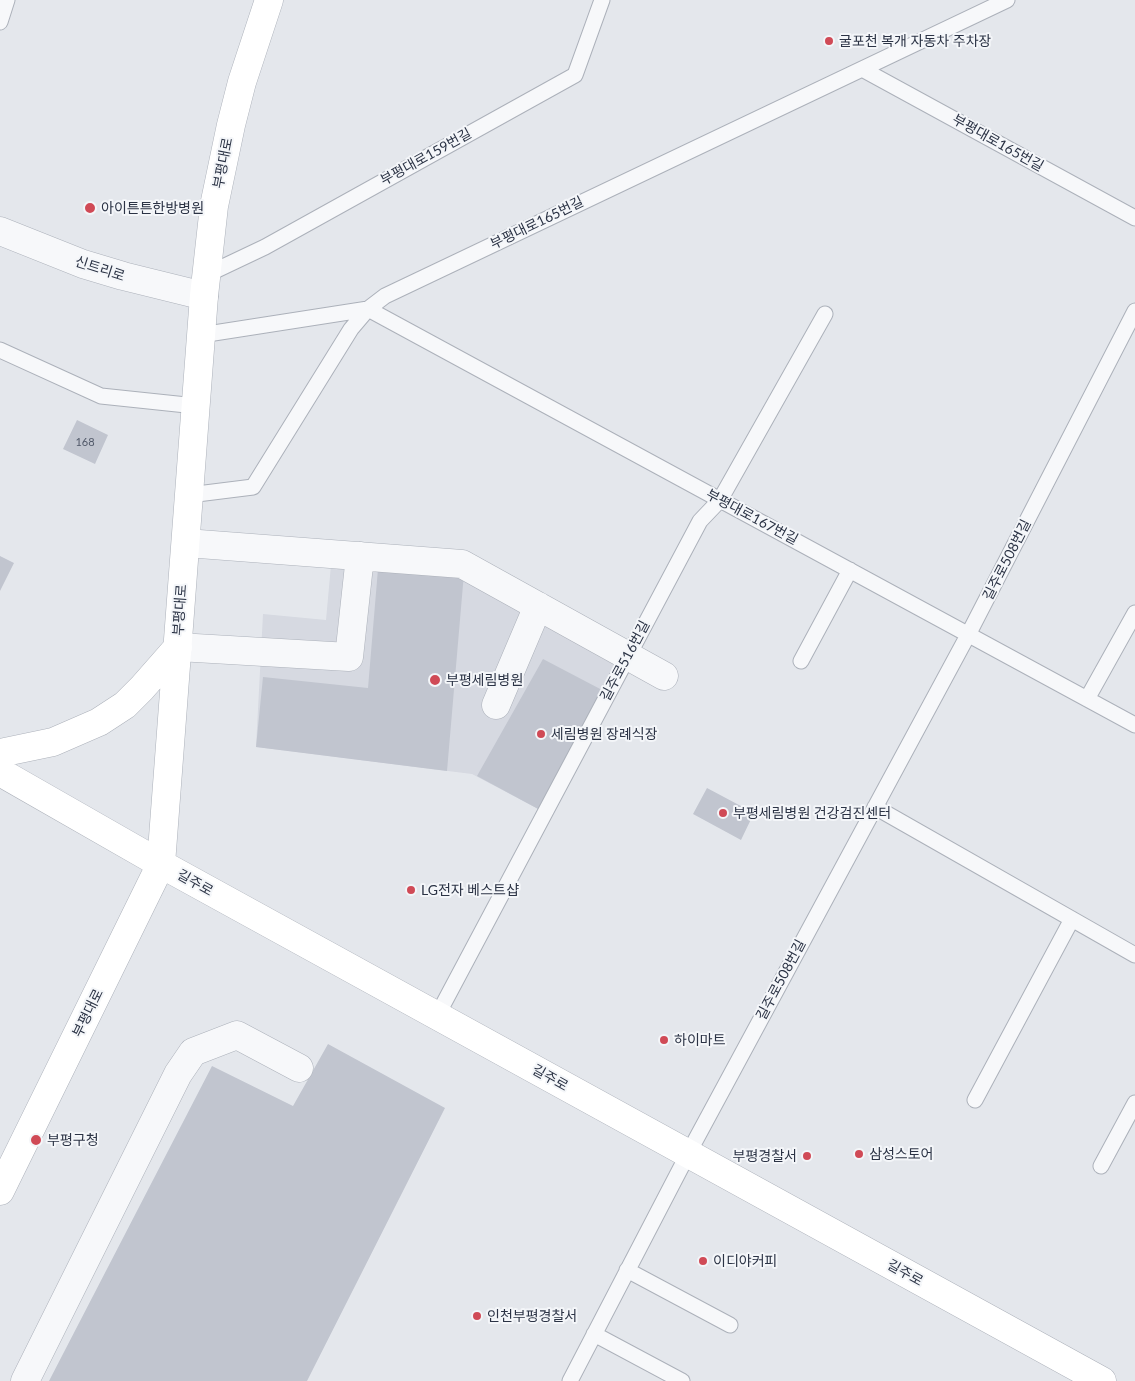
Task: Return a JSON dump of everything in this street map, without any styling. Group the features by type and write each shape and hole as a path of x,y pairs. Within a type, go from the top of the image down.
{"main road":[{"name":"부평대로","path":"0,1191 161,864 205,285 214,206 242,82 269,0"},
{"path":"0,753 54,742 99,722 125,705 178,648"},
{"name":"길주로","path":"0,772 161,864 1102,1381"}],"street":[{"name":"신트리로","path":"0,231 83,264 123,276 205,285"},
{"path":"186,543 462,564 664,676"},
{"path":"178,648 349,658 360,556"},
{"path":"496,705 538,606"},
{"path":"25,1381 178,1074 193,1052 237,1035 299,1068"}],"lane":[{"path":"0,22 7,0"},
{"name":"부평대로159번길","path":"205,285 265,247 575,75 602,0"},
{"name":"부평대로165번길","path":"201,335 368,309 385,296 1008,0"},
{"name":"부평대로165번길","path":"862,69 1135,218"},
{"path":"189,495 253,487 351,329 368,309"},
{"name":"부평대로167번길","path":"368,309 1135,725"},
{"name":"길주로508번길","path":"570,1381 688,1154 968,634 1135,311"},
{"name":"길주로516번길","path":"437,1016 700,521 720,500 825,314"},
{"path":"0,350 101,396 196,406"},
{"path":"801,661 850,570"},
{"path":"1088,700 1135,612"},
{"path":"875,807 1135,955"},
{"path":"975,1100 1072,919"},
{"path":"1101,1166 1135,1102"},
{"path":"627,1270 730,1325"},
{"path":"594,1334 682,1381"}],"shaded area":[{"name":"부평세림병원","path":"331,565 473,574 624,654 540,810 472,774 256,747 263,614 326,620"}],"building":[{"path":"77,420 108,435 95,464 63,449"},
{"path":"0,556 14,563 0,591"},
{"name":"부평세림병원","path":"378,569 464,573 447,771 256,747 263,677 368,688"},
{"name":"세림병원 장례식장","path":"543,659 604,691 540,810 477,776"},
{"name":"부평세림병원 건강검진센터","path":"707,788 754,813 741,840 693,814"},
{"path":"328,1044 445,1108 307,1381 49,1381 212,1066 293,1106"}],"place":[{"name":"굴포천 복개 자동차 주차장","path":"829,41"},
{"name":"아이튼튼한방병원","path":"90,208"},
{"name":"부평세림병원","path":"435,680"},
{"name":"세림병원 장례식장","path":"541,734"},
{"name":"부평세림병원 건강검진센터","path":"723,813"},
{"name":"LG전자 베스트샵","path":"411,890"},
{"name":"하이마트","path":"664,1040"},
{"name":"부평구청","path":"36,1140"},
{"name":"삼성스토어","path":"859,1154"},
{"name":"부평경찰서","path":"807,1156"},
{"name":"이디야커피","path":"703,1261"},
{"name":"인천부평경찰서","path":"477,1316"}]}
